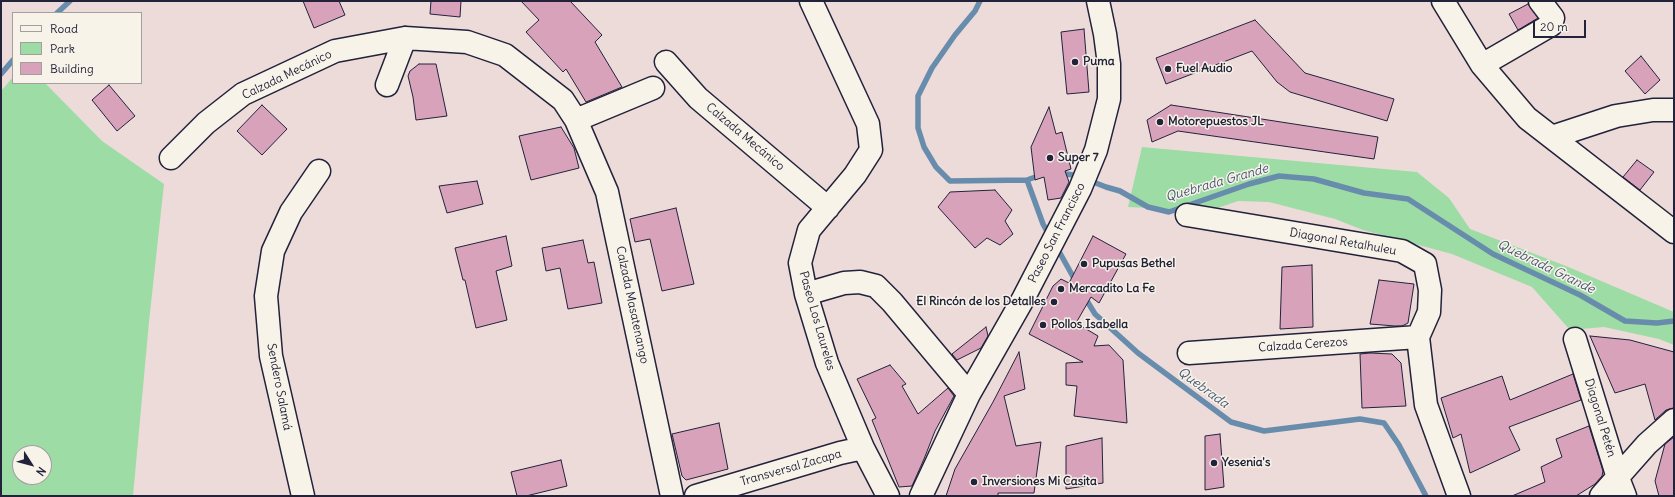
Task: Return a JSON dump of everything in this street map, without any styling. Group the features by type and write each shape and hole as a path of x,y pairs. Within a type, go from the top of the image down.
{"street":[{"name":"Paseo Los Laureles","path":"811,1 868,124 872,150 855,176 809,230 800,263 806,294 827,363 863,448 888,496"},
{"name":"Paseo San Francisco","path":"1098,1 1105,34 1109,64 1109,99 1102,153"},
{"name":"Paseo San Francisco","path":"921,496 969,394 1022,301 1053,252 1071,233 1091,195 1102,153 1122,97 1120,58 1111,1"},
{"path":"1442,1 1482,65 1527,118 1674,232"},
{"path":"1482,65 1551,25 1552,18 1540,1"},
{"name":"Calzada Mecánico","path":"171,158 206,123 243,94 335,51 404,38 467,42 505,55 563,100 576,120"},
{"path":"388,85 404,38"},
{"name":"Calzada Mecánico","path":"666,62 698,98 828,208"},
{"path":"576,120 653,88"},
{"path":"1552,137 1616,116 1653,110 1674,110"},
{"name":"Calzada Masatenango","path":"576,120 607,192 672,496"},
{"name":"Sendero Salamá","path":"303,496 271,356 266,296 273,251 290,212 319,171"},
{"name":"Diagonal Retalhuleu","path":"1187,215 1402,251 1425,264 1430,290 1429,312 1418,337"},
{"path":"806,294 844,283 860,282 876,286 892,302 969,394"},
{"path":"1418,337 1426,405 1459,496"},
{"name":"Calzada Cerezos","path":"1188,353 1418,337"},
{"name":"Diagonal Petén","path":"1575,339 1622,487"},
{"path":"1601,496 1622,487 1647,444 1674,420"},
{"name":"Transversal Zacapa","path":"696,496 840,453 863,448"}],"green space":[{"path":"12,78 12,84 46,84 102,141 164,184 149,322 133,496 1,496 1,91"},
{"path":"1142,147 1417,172 1449,198 1470,229 1566,266 1674,312 1674,345 1659,339 1604,327 1570,330 1532,287 1452,254 1363,230 1335,219 1269,202 1238,201 1209,211 1128,207"}],"building":[{"path":"303,1 339,1 345,15 314,28"},
{"path":"431,1 461,1 460,17 430,14"},
{"path":"521,1 570,1 602,35 595,42 622,87 586,102 566,69 563,72 526,32 539,20"},
{"path":"1528,4 1538,18 1518,30 1509,14"},
{"path":"1255,20 1305,73 1394,99 1387,121 1290,92 1277,82 1252,51 1166,84 1156,58"},
{"name":"Puma","path":"1084,29 1089,92 1067,94 1061,32"},
{"path":"1641,56 1660,80 1645,94 1625,71"},
{"path":"419,64 436,64 447,116 416,120 408,76 410,71"},
{"path":"109,85 135,116 117,131 92,100"},
{"path":"262,105 287,129 262,155 237,131"},
{"path":"1171,105 1378,137 1374,159 1178,131 1152,142 1147,120"},
{"name":"Super 7","path":"1049,107 1056,134 1062,132 1071,169 1065,171 1069,182 1061,198 1048,200 1044,177 1035,180 1031,147"},
{"path":"561,127 574,148 579,168 531,180 519,136"},
{"path":"1637,160 1654,172 1640,190 1623,177"},
{"path":"477,181 483,204 447,213 439,186"},
{"path":"995,190 1012,210 1005,221 1013,234 1000,245 987,238 975,248 938,207 950,192"},
{"path":"676,208 694,284 662,291 650,239 635,242 630,219"},
{"path":"506,236 512,266 496,271 507,320 476,328 465,280 463,280 455,248"},
{"path":"1093,236 1126,254 1099,303 1091,297 1076,323 1098,336 1094,346 1109,345 1123,360 1127,423 1074,416 1077,386 1066,385 1066,363 1083,362 1029,334 1053,286 1061,279 1069,283"},
{"path":"583,240 588,263 594,262 602,303 568,309 560,268 546,271 542,248"},
{"path":"1312,265 1313,327 1280,329 1282,267"},
{"path":"1379,280 1414,284 1408,323 1402,326 1370,324"},
{"path":"986,327 988,336 981,348 957,360 952,354"},
{"path":"1590,336 1630,340 1674,352 1674,408 1666,410 1655,420 1645,384 1615,393"},
{"path":"1019,352 1025,389 1004,396 1016,446 1041,442 1034,493 998,493 998,496 946,496 955,469"},
{"path":"1360,354 1392,354 1401,363 1406,406 1362,408"},
{"path":"890,365 906,384 902,386 918,414 948,388 954,396 935,431 912,486 899,487 872,420 876,418 857,379"},
{"path":"1573,374 1581,400 1509,427 1520,450 1470,473 1461,434 1453,438 1441,398 1502,376 1510,400"},
{"path":"719,423 728,469 686,480 682,476 672,434"},
{"path":"1589,426 1603,471 1602,476 1595,484 1576,496 1512,496 1545,482 1541,467 1562,457 1556,439"},
{"path":"1220,434 1224,487 1205,490 1205,436"},
{"path":"1674,437 1674,496 1659,496 1655,481 1665,444"},
{"path":"1102,438 1103,483 1066,489 1066,446"},
{"path":"561,460 567,486 526,496 517,496 511,472"}],"waterway":[{"name":"Quebrada Grande","path":"58,12 70,1"},
{"name":"Quebrada Grande","path":"980,1 975,11 955,35 932,68 918,96 918,128 924,147 936,167 950,181 1027,180 1041,175"},
{"name":"Quebrada Grande","path":"1,74 12,61"},
{"name":"Quebrada Grande","path":"1059,173 1080,176"},
{"name":"Quebrada Grande","path":"1088,180 1120,191 1148,207 1169,212 1249,184 1279,176 1314,179 1364,193 1408,199 1493,254 1580,295 1625,321 1657,323 1674,321"},
{"name":"Quebrada","path":"1027,180 1043,224 1049,235"},
{"name":"Quebrada","path":"1056,246 1076,282"},
{"name":"Quebrada","path":"1084,296 1095,314 1138,353 1231,422 1264,431 1360,419 1384,423 1399,445 1426,496"}],"place":[{"name":"Puma","path":"1075,62"},
{"name":"Fuel Audio","path":"1168,69"},
{"name":"Motorepuestos JL","path":"1160,122"},
{"name":"Super 7","path":"1050,158"},
{"name":"Pupusas Bethel","path":"1084,264"},
{"name":"Mercadito La Fe","path":"1061,289"},
{"name":"El Rincón de los Detalles","path":"1054,302"},
{"name":"Pollos Isabella","path":"1043,325"},
{"name":"Yesenia's","path":"1214,463"},
{"name":"Inversiones Mi Casita","path":"974,482"}]}
